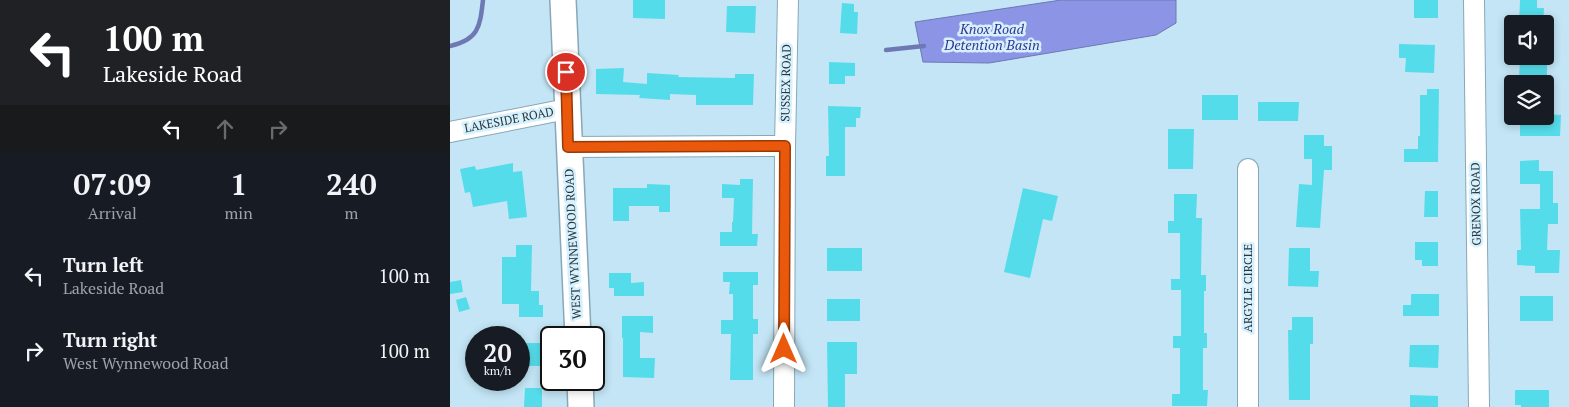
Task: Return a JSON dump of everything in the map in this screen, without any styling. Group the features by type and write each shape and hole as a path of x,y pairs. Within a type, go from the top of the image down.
{"main road":[{"name":"WEST WYNNEWOOD ROAD","path":"563,0 577,326"},
{"path":"580,391 581,407"}],"street":[{"name":"SUSSEX ROAD","path":"784,407 785,146 788,0"},
{"name":"GRENOX ROAD","path":"1474,0 1479,407"},
{"name":"LAKESIDE ROAD","path":"450,132 567,109"},
{"path":"568,147 785,146"},
{"name":"ARGYLE CIRCLE","path":"1248,168 1248,407"}],"water":[{"name":"Knox Road Detention Basin","path":"1061,0 1176,0 1176,23 1156,35 989,63 923,62 915,22"}],"building":[{"path":"633,0 665,0 665,19 633,18"},
{"path":"1414,0 1438,0 1438,18 1414,18"},
{"path":"1520,0 1537,0 1537,8 1544,8 1544,15 1519,15"},
{"path":"842,3 854,4 854,12 858,12 857,34 840,33"},
{"path":"727,6 756,6 755,33 726,32"},
{"path":"1399,44 1435,45 1434,73 1405,72 1406,58 1399,58"},
{"path":"829,62 855,63 855,76 845,76 845,84 829,84"},
{"path":"1520,65 1547,65 1547,75 1519,75"},
{"path":"624,68 623,82 647,84 647,73 679,75 678,77 735,78 735,74 754,74 753,105 696,105 696,95 670,94 670,100 639,98 640,95 596,94 596,69"},
{"path":"1427,89 1439,89 1438,162 1404,162 1404,149 1418,149 1418,136 1420,136 1420,95 1427,95"},
{"path":"1202,95 1238,95 1238,120 1202,120"},
{"path":"1258,102 1299,102 1298,121 1258,121"},
{"path":"828,106 861,107 860,118 856,118 856,127 845,127 845,176 826,176 826,156 829,156"},
{"path":"1554,115 1561,115 1560,136 1520,136 1520,125 1554,125"},
{"path":"1168,129 1194,129 1193,169 1168,169"},
{"path":"1304,135 1324,135 1324,146 1332,146 1332,170 1324,170 1320,228 1296,227 1299,184 1312,185 1312,159 1304,159"},
{"path":"1539,160 1539,171 1553,171 1553,203 1558,203 1558,224 1548,224 1547,250 1560,250 1559,273 1535,273 1535,266 1517,265 1517,250 1521,250 1520,209 1540,209 1540,184 1520,184 1520,161"},
{"path":"513,163 513,172 522,171 527,217 509,219 507,201 473,207 470,192 465,193 460,169 475,166 476,170"},
{"path":"740,179 753,179 752,234 758,234 757,246 720,246 720,232 732,232 734,198 722,198 722,184 740,185"},
{"path":"647,184 670,185 670,212 659,212 659,206 629,206 629,221 613,221 613,188 647,188"},
{"path":"1023,188 1058,196 1052,221 1043,219 1030,278 1004,272"},
{"path":"1425,191 1438,191 1438,217 1424,217"},
{"path":"1174,194 1197,194 1196,218 1202,218 1201,275 1206,275 1204,333 1207,333 1207,348 1203,348 1203,390 1208,390 1207,406 1172,406 1172,394 1180,394 1180,348 1173,348 1173,336 1181,336 1181,290 1171,290 1171,279 1180,279 1180,233 1168,233 1168,221 1174,221"},
{"path":"1415,242 1438,242 1438,266 1422,266 1422,260 1415,260"},
{"path":"516,245 532,245 531,291 539,291 539,305 543,305 543,317 519,317 519,304 502,304 502,257 516,257"},
{"path":"827,248 862,248 862,271 827,271"},
{"path":"1289,248 1310,248 1310,271 1319,271 1318,287 1288,286"},
{"path":"723,272 758,272 758,285 753,285 753,319 758,319 758,334 753,334 753,380 730,380 731,334 721,334 721,320 733,320 733,294 729,294 730,282 723,282"},
{"path":"609,273 631,273 631,283 644,282 644,296 614,296 614,288 609,288"},
{"path":"461,280 463,292 450,294 450,282"},
{"path":"1411,294 1439,294 1439,316 1403,316 1403,305 1411,305"},
{"path":"1520,296 1553,296 1553,321 1520,321"},
{"path":"466,297 470,309 459,312 456,300"},
{"path":"827,299 860,299 860,321 827,321"},
{"path":"622,316 653,316 653,333 640,332 640,358 655,358 654,378 623,377"},
{"path":"1292,317 1313,317 1313,344 1310,344 1310,400 1289,400 1288,330 1292,330"},
{"path":"827,342 857,342 857,374 845,374 845,407 828,407"},
{"path":"530,343 540,343 540,366 530,366"},
{"path":"1410,345 1439,345 1438,368 1409,367"},
{"path":"530,388 540,388 540,391 542,391 542,407 524,407 525,391 530,391"},
{"path":"1515,390 1549,390 1549,407 1521,407 1521,405 1515,405"},
{"path":"1410,395 1438,396 1438,407 1410,407"}],"waterway":[{"path":"450,46 467,40 476,31 481,17 483,0"},
{"path":"886,50 924,46"}],"route":[{"path":"566,72 568,147 785,146 784,349"}]}
